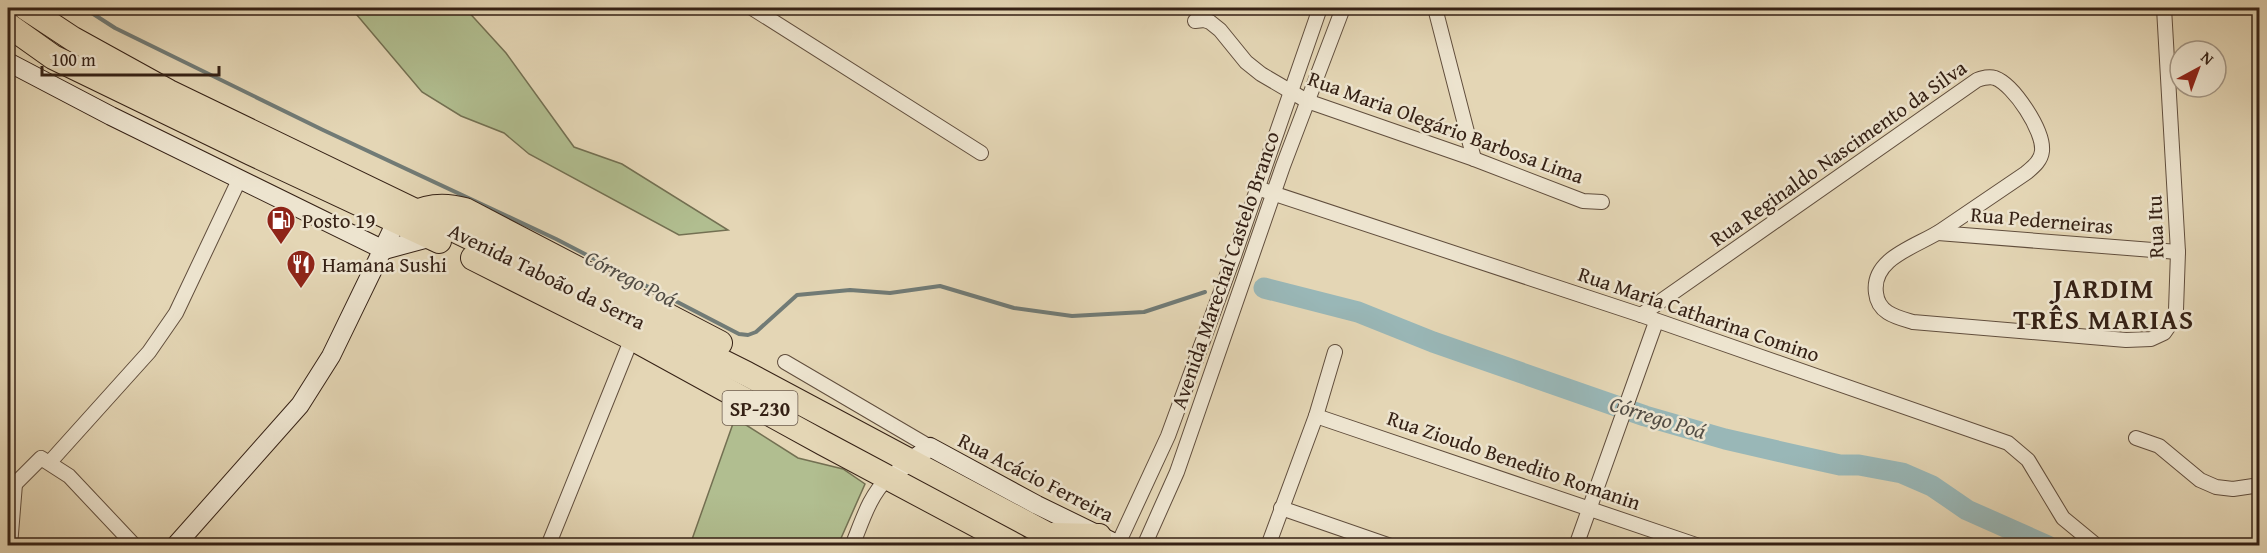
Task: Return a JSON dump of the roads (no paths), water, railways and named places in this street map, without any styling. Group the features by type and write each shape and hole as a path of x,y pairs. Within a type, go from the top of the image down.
{"highway":[{"name":"Avenida Taboão da Serra","path":"26,8 73,39 255,145"},
{"name":"Avenida Taboão da Serra","path":"8,25 53,57 255,145 747,374 1069,546"},
{"name":"Avenida Taboão da Serra","path":"406,217 432,237 632,338 1016,546"},
{"path":"1047,535 1113,542"}],"street":[{"path":"752,8 981,153"},
{"name":"Avenida Marechal Castelo Branco","path":"1113,542 1168,436 1234,256 1320,8"},
{"name":"Avenida Marechal Castelo Branco","path":"1144,546 1178,472 1218,350 1307,100 1343,8"},
{"path":"1435,8 1474,159"},
{"name":"Rua Itu","path":"1879,274 1875,285 1876,298 1883,309 1893,316 1913,322 2126,340 2151,339 2164,333 2176,310 2178,252 2164,8"},
{"name":"Rua Maria Olegário Barbosa Lima","path":"1195,21 1204,20 1220,30 1246,62 1291,93 1582,201 1602,202"},
{"path":"8,62 239,180 384,250 432,237"},
{"name":"Rua Reginaldo Nascimento da Silva","path":"1641,315 1977,80 1987,77 1995,78 2003,83 2027,109 2042,142 2042,153 2037,163 2026,173 1938,233 1905,249 1892,259 1879,274"},
{"path":"50,462 149,352 176,313 255,145"},
{"name":"Rua Maria Catharina Comino","path":"1257,188 1987,433 2008,442 2028,460 2063,518 2091,542"},
{"path":"175,546 300,405 327,365 384,250 406,217"},
{"name":"Rua Pederneiras","path":"1938,233 2178,252"},
{"path":"1234,256 1249,263"},
{"path":"1576,546 1656,322"},
{"path":"548,546 632,338"},
{"path":"1201,345 1218,350"},
{"path":"1268,546 1316,416 1335,352"},
{"name":"Rua Acácio Ferreira","path":"785,362 930,447 1037,505 1113,542"},
{"name":"Rua Zioudo Benedito Romanin","path":"1316,416 1699,546"},
{"path":"1168,436 1188,443"},
{"path":"2136,438 2159,446 2200,480 2216,487 2233,489 2259,485"},
{"name":"Rua Acácio Ferreira","path":"888,478 930,447"},
{"path":"10,546 11,488 41,458 69,476 135,546"},
{"path":"852,546 870,501 879,486 888,478"},
{"path":"1281,508 1391,546"}],"waterway":[{"name":"Córrego Poá","path":"84,8 115,28 323,130 556,239 739,334 748,335 756,332 797,295 850,290 890,293 940,286 1014,308 1072,316 1144,312 1205,292"},
{"name":"Córrego Poá","path":"1264,288 1358,312 1433,342 1645,416 1725,439 1799,456 1840,465 1859,465 1902,473 1932,486 1967,510 2048,546"}],"place":[{"name":"Posto 19","path":"281,246"},
{"name":"Hamana Sushi","path":"301,290"}],"district":[{"name":"JARDIM TRÊS MARIAS","path":"2104,304"}]}
